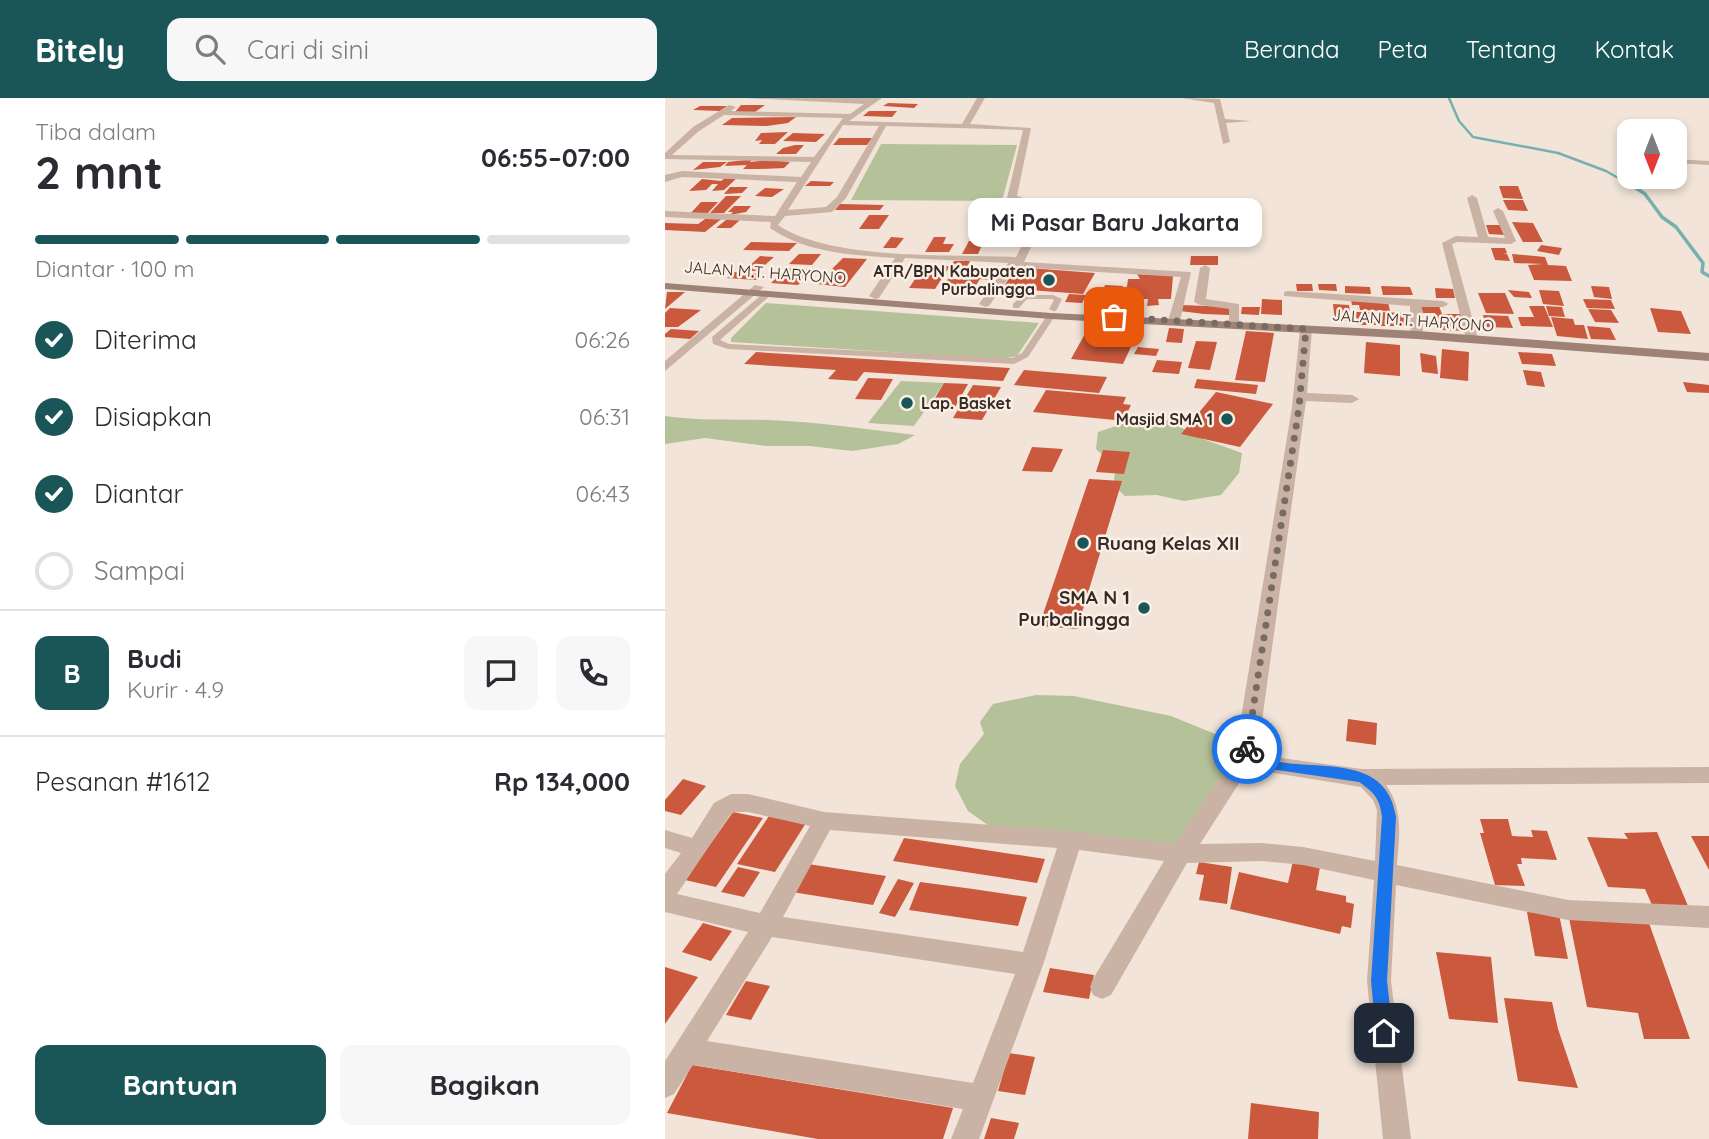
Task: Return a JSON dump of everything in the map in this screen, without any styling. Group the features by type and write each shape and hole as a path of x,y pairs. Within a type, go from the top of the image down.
{"main road":[{"name":"JALAN M.T. HARYONO","path":"665,280 759,291 1709,357"},
{"name":"JALAN M.T. HARYONO","path":"665,286 875,296 1016,306 1052,312"}],"street":[{"path":"665,157 690,134 749,98 875,100"},
{"path":"966,124 981,98"},
{"path":"1185,98 1218,99 1226,142"},
{"path":"875,100 846,120 815,160 774,228 813,243 848,251 1187,274 1174,321"},
{"path":"722,113 884,124 928,121 934,112"},
{"path":"1221,121 1247,121"},
{"path":"897,123 966,124 1029,129 1012,198 1033,202 1036,207 1024,254 1014,262 985,304"},
{"path":"665,214 779,216 829,210 841,198 884,124"},
{"path":"665,157 815,160"},
{"path":"678,158 668,177 803,180"},
{"path":"1472,198 1484,241"},
{"path":"1472,339 1447,243 1452,239 1511,241 1498,211"},
{"path":"875,296 902,255"},
{"path":"1205,268 1200,302 1233,305 1236,308 1235,324"},
{"path":"665,368 759,291"},
{"path":"1288,294 1443,304"},
{"path":"1416,303 1417,335"},
{"path":"1102,987 1162,882 1248,753 1250,719 1301,397 1306,329"},
{"path":"1301,397 1352,399"},
{"path":"1248,753 1262,763 1362,777 1709,775"},
{"path":"1362,777 1378,788 1387,801 1389,817 1379,981 1397,1139"},
{"path":"665,892 722,809 731,803 748,803 824,821 1071,840 1181,854 1261,852 1303,856 1568,910 1709,917"},
{"path":"665,1085 766,925 824,821"},
{"path":"665,839 697,849"},
{"path":"965,1139 1031,965 1071,840"},
{"path":"665,902 766,925 1031,965"},
{"path":"687,1051 979,1098"}],"lane":[{"path":"1687,162 1709,163"},
{"path":"759,291 715,339 716,342 728,346 1006,361 1025,355 1052,312"}],"green space":[{"path":"881,144 1017,145 1002,201 851,200"},
{"path":"766,303 1039,323 1017,356 1002,359 731,342 731,338"},
{"name":"Lap. Basket","path":"901,381 944,383 914,426 868,423"},
{"path":"665,416 805,422 915,435 898,444 852,451 810,446 766,446 705,438 665,444"},
{"path":"1161,417 1203,439 1242,453 1239,473 1221,495 1184,501 1157,495 1125,496 1113,485 1116,467 1096,449 1098,432 1122,424"},
{"path":"1036,695 1074,696 1171,716 1247,747 1181,854 1002,835 968,811 955,786 960,764 984,734 980,722 993,704"}],"building":[{"path":"888,103 918,104 914,108 883,106"},
{"path":"741,105 765,105 755,112 735,112"},
{"path":"700,106 727,106 720,111 693,110"},
{"path":"869,111 897,111 892,117 863,116"},
{"path":"796,117 788,123 767,126 722,125 732,118"},
{"path":"788,132 775,144 759,144 762,140 755,141 761,133"},
{"path":"793,133 825,134 816,142 783,141"},
{"path":"839,138 872,138 867,145 833,145"},
{"path":"804,145 796,154 776,154 783,148"},
{"path":"703,162 727,162 720,167 693,170"},
{"path":"728,162 790,162 784,168 743,169 747,165 725,166"},
{"path":"725,178 737,178 724,190 712,191 718,184 712,184 706,190 689,191 702,179 721,181"},
{"path":"811,181 834,182 830,186 805,186"},
{"path":"1499,186 1518,186 1523,199 1503,198"},
{"path":"730,187 748,187 742,193 724,194"},
{"path":"765,188 784,189 772,197 755,196"},
{"path":"726,196 741,196 724,213 710,213"},
{"path":"1503,200 1523,200 1528,211 1508,210"},
{"path":"701,202 718,202 706,215 689,215"},
{"path":"840,204 884,205 880,210 835,210"},
{"path":"734,206 751,206 746,212 730,215 733,212 728,212"},
{"path":"869,215 889,215 879,229 859,229"},
{"path":"708,217 724,217 705,232 665,230 665,223 698,224"},
{"path":"726,220 740,220 731,228 716,228"},
{"path":"1512,222 1533,223 1543,242 1523,242"},
{"path":"1486,225 1501,225 1505,235 1489,234"},
{"path":"891,237 904,238 896,248 883,248"},
{"path":"934,237 946,237 943,244 954,244 949,252 925,252"},
{"path":"969,241 984,241 978,254 962,254"},
{"path":"751,242 797,243 789,251 743,250"},
{"path":"1541,245 1562,248 1559,255 1537,251"},
{"path":"1491,248 1505,248 1507,253 1504,253 1510,261 1495,260"},
{"path":"799,254 821,254 812,265 789,264"},
{"path":"1512,254 1545,257 1548,265 1566,266 1572,281 1534,280 1528,265 1543,264 1514,263"},
{"path":"760,256 774,257 758,271 744,271"},
{"path":"1191,256 1218,256 1218,265 1190,265"},
{"path":"843,258 867,259 845,287 817,284"},
{"path":"954,261 970,261 966,269 949,269"},
{"path":"924,266 950,266 935,289 909,288"},
{"name":"ATR/BPN Kabupaten Purbalingga","path":"1016,267 1095,273 1083,294 1003,288"},
{"path":"787,268 813,270 798,285 771,283"},
{"path":"734,272 763,274 756,280 727,278"},
{"path":"971,274 990,275 987,280 980,279 972,291 940,290 948,279 978,280 968,279"},
{"path":"1137,274 1173,276 1171,299 1158,299 1159,305 1147,306 1148,299 1133,299 1134,294 1126,294 1128,279 1140,279"},
{"path":"1296,284 1312,284 1313,291 1297,291"},
{"path":"1318,284 1336,284 1337,291 1319,290"},
{"path":"1105,285 1123,286 1117,302 1099,301"},
{"path":"1345,286 1370,287 1371,294 1345,293"},
{"path":"1381,286 1410,287 1413,295 1383,295"},
{"path":"1591,286 1609,287 1612,299 1594,297"},
{"path":"1435,288 1453,289 1455,298 1436,298"},
{"path":"1508,290 1529,292 1532,298 1514,297"},
{"path":"1539,290 1559,291 1564,306 1543,304"},
{"path":"667,292 685,292 665,309"},
{"path":"1478,293 1505,293 1514,314 1486,313"},
{"path":"1069,294 1086,295 1082,303 1065,302"},
{"path":"1262,299 1282,300 1282,315 1261,314"},
{"path":"1583,299 1611,300 1615,309 1587,308"},
{"path":"1351,300 1388,302 1390,311 1360,310 1359,305 1352,305"},
{"path":"1333,304 1349,305 1351,321 1335,321"},
{"path":"1181,305 1230,307 1229,315 1204,314 1180,311"},
{"path":"1421,306 1439,306 1442,314 1463,314 1469,331 1440,330 1435,313 1423,313"},
{"path":"1529,306 1544,306 1553,327 1521,326 1518,317 1534,317"},
{"path":"1546,306 1562,307 1565,317 1549,316"},
{"path":"1242,307 1260,307 1259,315 1241,314"},
{"path":"670,308 701,310 678,327 665,327 665,313"},
{"path":"1650,308 1681,311 1691,334 1658,332"},
{"path":"1588,309 1611,310 1619,323 1595,322"},
{"path":"1355,312 1372,312 1376,325 1358,325"},
{"path":"1378,312 1405,313 1412,326 1381,326"},
{"path":"1483,315 1508,316 1513,328 1487,327"},
{"path":"1551,317 1573,319 1575,325 1584,325 1588,339 1557,336"},
{"path":"1587,326 1610,328 1616,340 1591,339"},
{"path":"1169,328 1184,329 1182,343 1166,342"},
{"path":"671,329 699,331 690,339 665,337"},
{"path":"1246,331 1274,333 1265,382 1235,380"},
{"path":"1086,332 1136,336 1123,364 1071,359"},
{"path":"1196,341 1217,342 1210,370 1188,368"},
{"path":"1366,342 1400,345 1400,376 1364,373"},
{"path":"1138,347 1159,349 1156,356 1134,354"},
{"path":"1442,349 1469,352 1468,381 1440,378"},
{"path":"756,352 1010,368 1003,381 864,372 857,381 828,379 836,370 744,364"},
{"path":"1518,352 1552,354 1556,366 1522,364"},
{"path":"1420,353 1436,356 1438,374 1422,372"},
{"path":"1157,360 1182,362 1179,374 1152,372"},
{"path":"1024,370 1107,377 1099,393 1014,385"},
{"path":"1523,370 1541,372 1545,387 1527,385"},
{"path":"868,378 893,379 881,400 855,399"},
{"path":"1197,379 1258,385 1256,394 1194,388"},
{"path":"1683,382 1709,385 1709,393 1687,392"},
{"path":"944,383 968,384 954,409 929,408"},
{"path":"973,385 1001,387 982,420 953,418"},
{"path":"1046,390 1126,397 1123,404 1131,405 1125,417 1117,416 1115,420 1033,412"},
{"name":"Masjid SMA 1","path":"1216,392 1273,404 1240,447 1181,434"},
{"path":"1032,447 1063,449 1052,472 1022,471"},
{"path":"1103,450 1130,452 1124,474 1096,472"},
{"path":"1089,479 1122,481 1077,629 1039,626"},
{"path":"1348,719 1377,723 1376,745 1346,741"},
{"path":"683,779 706,786 681,815 665,811 665,800"},
{"path":"733,812 763,818 716,887 685,880"},
{"path":"769,816 806,823 775,872 737,864"},
{"path":"1480,819 1508,819 1512,836 1533,837 1531,830 1547,831 1557,860 1521,858 1522,864 1517,864 1525,886 1495,885 1480,833 1484,833"},
{"path":"1657,832 1688,906 1652,905 1645,889 1608,887 1587,837 1628,839 1624,833"},
{"path":"1691,836 1709,836 1709,870"},
{"path":"904,838 1045,859 1037,883 893,861"},
{"path":"1293,861 1320,867 1316,890 1346,896 1346,902 1354,904 1351,928 1342,926 1340,934 1230,909 1239,872 1288,883"},
{"path":"1199,862 1232,867 1227,904 1199,900 1204,875 1196,874"},
{"path":"808,864 886,876 873,905 792,892"},
{"path":"738,867 760,872 744,897 721,892"},
{"path":"898,879 914,883 895,917 879,913"},
{"path":"920,882 1027,897 1018,926 909,910"},
{"path":"1527,912 1559,914 1568,959 1535,956"},
{"path":"1569,918 1649,923 1690,1039 1644,1039 1638,1013 1587,1007"},
{"path":"703,923 732,931 711,961 682,952"},
{"path":"1436,952 1491,957 1498,1023 1449,1019"},
{"path":"665,967 698,977 665,1024"},
{"path":"1050,968 1094,975 1089,999 1043,992"},
{"path":"746,981 770,986 751,1020 726,1015"},
{"path":"1504,998 1552,1002 1578,1088 1518,1081"},
{"path":"1009,1053 1035,1057 1025,1095 998,1091"},
{"path":"692,1065 953,1108 943,1139 818,1139 667,1113"},
{"path":"1251,1103 1319,1112 1318,1139 1248,1139"},
{"path":"991,1118 1019,1123 1014,1139 984,1139"}],"waterway":[{"path":"1449,98 1459,121 1473,137 1558,153 1606,171 1639,190"},
{"path":"1639,190 1662,217 1676,227 1703,263 1702,272 1709,276"}],"way so far":[{"path":"1114,317 1306,329 1302,387 1247,749"}],"place":[{"name":"ATR/BPN Kabupaten Purbalingga","path":"1049,280"},
{"name":"Mi Pasar Baru Jakarta","path":"1114,317"},
{"name":"Lap. Basket","path":"907,403"},
{"name":"Masjid SMA 1","path":"1227,419"},
{"name":"Ruang Kelas XII","path":"1083,543"},
{"name":"SMA N 1 Purbalingga","path":"1144,608"}],"route":[{"path":"1247,749 1253,759 1262,763 1362,777 1378,788 1387,801 1387,873 1379,981 1384,1033"}]}
